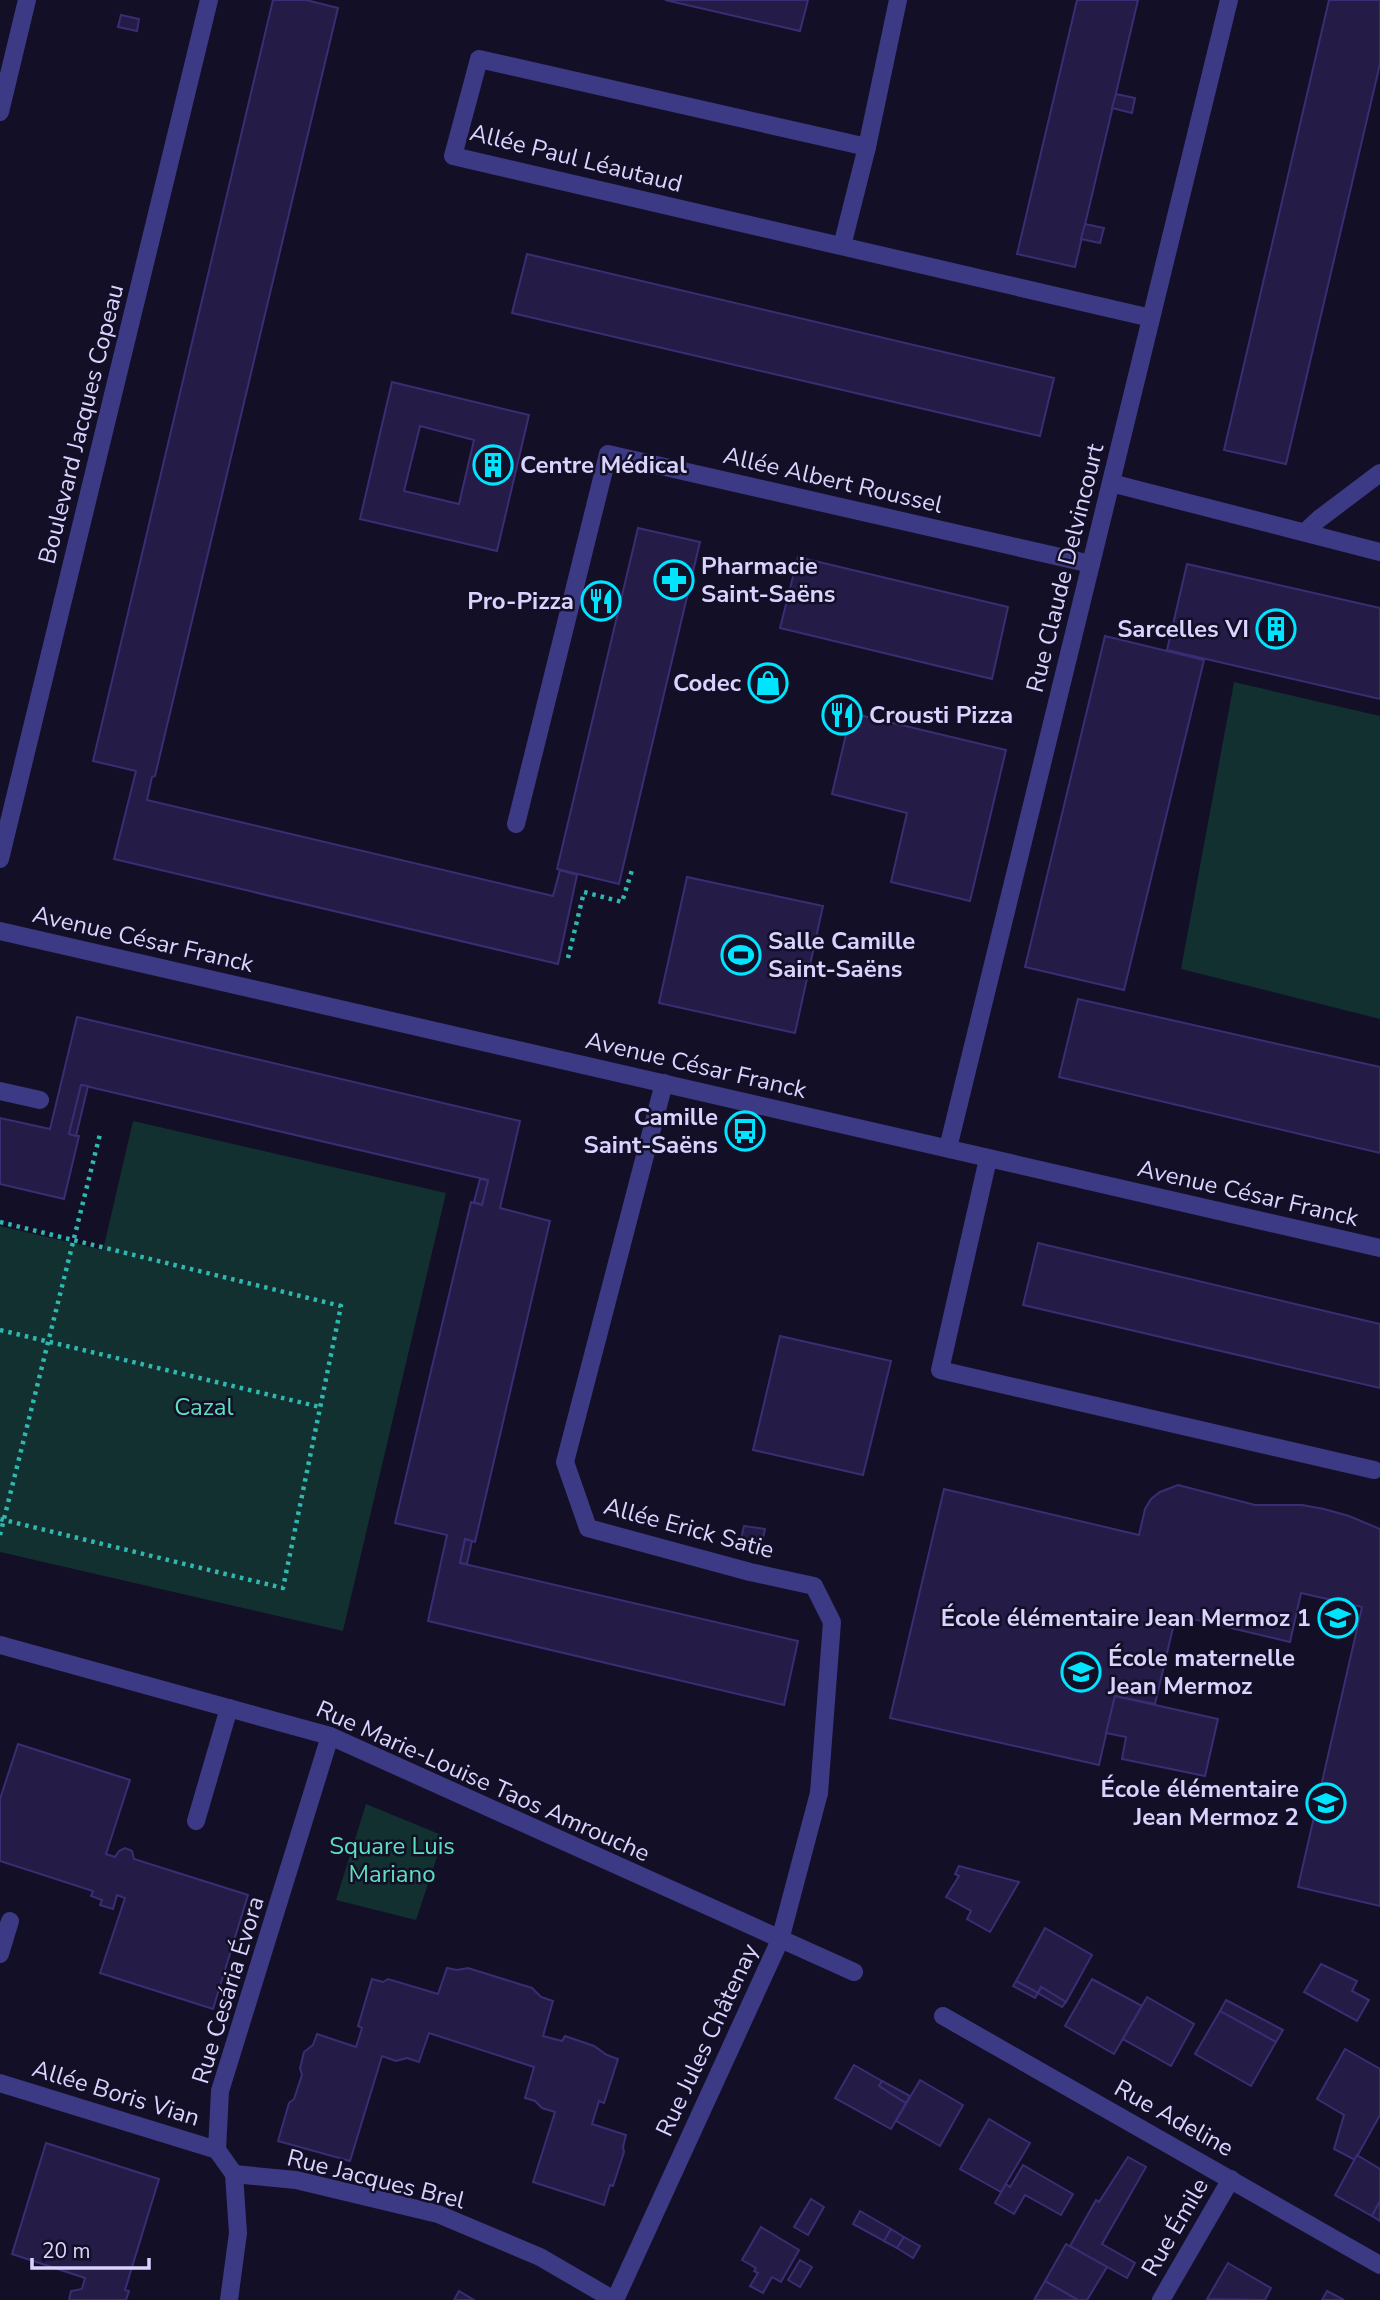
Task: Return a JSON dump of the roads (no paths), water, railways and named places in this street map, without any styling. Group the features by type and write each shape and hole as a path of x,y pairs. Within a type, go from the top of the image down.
{"street":[{"path":"0,112 4,82 27,0"},
{"name":"Boulevard Jacques Copeau","path":"0,859 209,0"},
{"path":"842,246 867,147 898,0"},
{"name":"Rue Claude Delvincourt","path":"948,1148 1229,0"},
{"name":"Allée Paul Léautaud","path":"867,147 479,59 453,156 1151,318"},
{"name":"Allée Albert Roussel","path":"516,824 608,454 1091,564"},
{"path":"1305,533 1319,519 1380,473"},
{"path":"1111,483 1380,551"},
{"name":"Avenue César Franck","path":"0,931 1380,1248"},
{"name":"Allée Erick Satie","path":"664,1083 565,1462 588,1528 750,1572 814,1586 832,1622 819,1793"},
{"path":"0,1091 40,1100"},
{"path":"988,1159 940,1370 1374,1470"},
{"name":"Rue Marie-Louise Taos Amrouche","path":"0,1645 330,1736 853,1972"},
{"path":"196,1821 229,1708"},
{"name":"Rue Cesária Évora","path":"217,2150 220,2091 330,1736"},
{"name":"Rue Jules Châtenay","path":"615,2300 780,1940 819,1793"},
{"path":"0,1954 10,1921"},
{"name":"Rue Adeline","path":"943,2016 1380,2264"},
{"name":"Allée Boris Vian","path":"0,2083 217,2150"},
{"path":"217,2150 234,2174 238,2233 229,2300"},
{"name":"Rue Jacques Brel","path":"234,2174 296,2180 438,2214 540,2257 615,2300"},
{"name":"Rue Émile","path":"1161,2300 1231,2179"}],"place":[{"name":"Centre Médical","path":"493,465"},
{"name":"Pharmacie Saint-Saëns","path":"674,580"},
{"name":"Pro-Pizza","path":"601,601"},
{"name":"Sarcelles VI","path":"1276,629"},
{"name":"Codec","path":"768,683"},
{"name":"Crousti Pizza","path":"842,715"},
{"name":"Salle Camille Saint-Saëns","path":"741,955"},
{"name":"Camille Saint-Saëns","path":"745,1131"},
{"name":"École élémentaire Jean Mermoz 1","path":"1338,1618"},
{"name":"École maternelle Jean Mermoz","path":"1081,1672"},
{"name":"École élémentaire Jean Mermoz 2","path":"1326,1803"}],"park label":[{"name":"Cazal","path":"204,1407"},
{"name":"Square Luis Mariano","path":"392,1860"}]}
